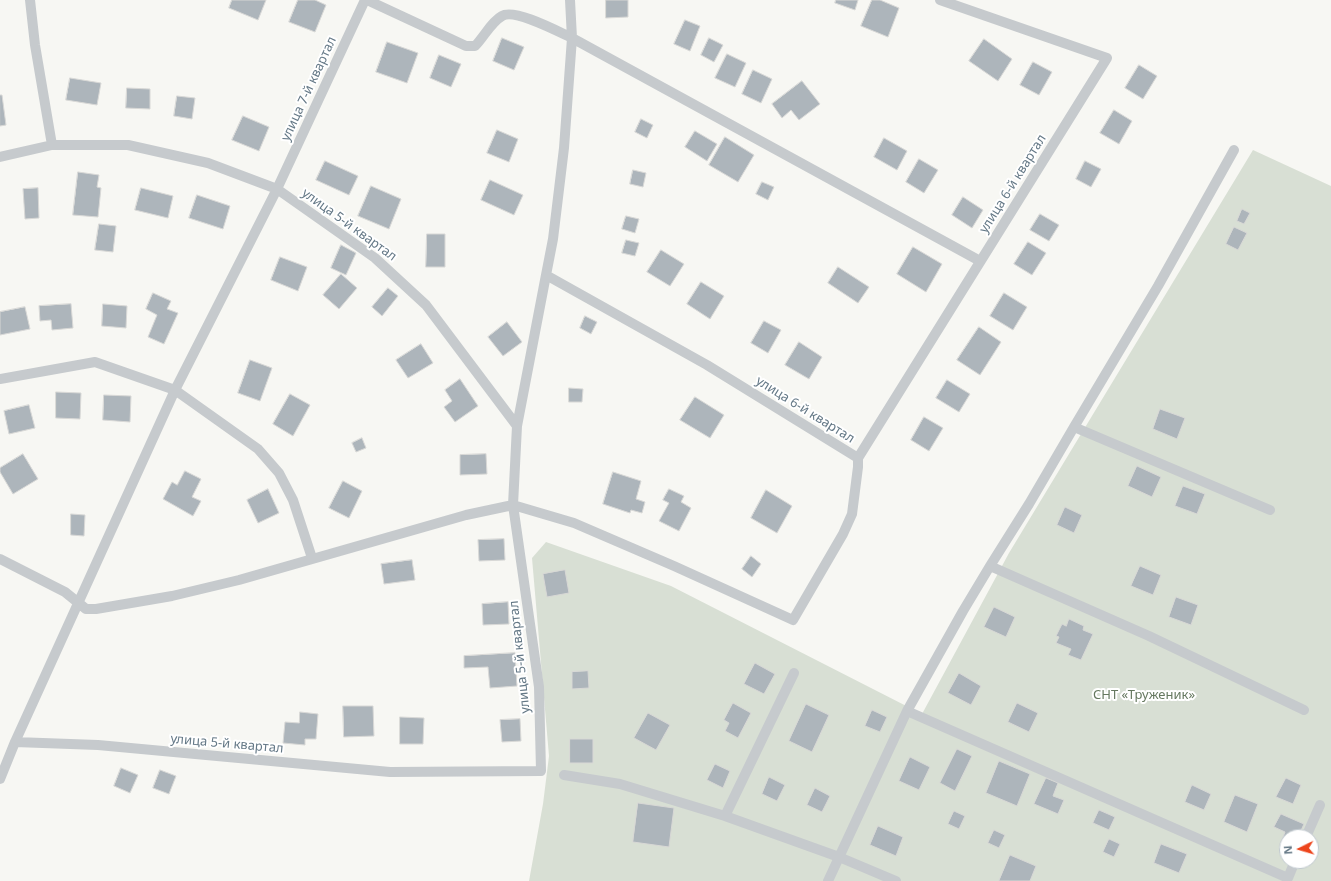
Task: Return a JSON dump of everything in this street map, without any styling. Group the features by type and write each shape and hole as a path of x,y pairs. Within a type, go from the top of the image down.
{"street":[{"path":"30,0 35,45 52,145"},
{"path":"366,0 466,46 475,46 491,26 503,15 514,14 525,18 572,38 980,261"},
{"name":"улица 7-й квартал","path":"0,779 15,742 175,390 277,189 366,0"},
{"path":"517,426 553,239 564,148 572,38 570,0"},
{"name":"улица 6-й квартал","path":"546,275 707,365 858,458 1107,58 940,0"},
{"name":"улица 5-й квартал","path":"0,157 52,145 128,145 208,164 277,189 375,258 426,305 517,426 514,506 539,687 541,771 390,772 98,745 15,742"},
{"path":"828,881 907,711 990,566 1029,504 1158,286 1234,150"},
{"path":"0,379 95,362 175,390 258,449 279,473 293,500 312,558"},
{"path":"1074,427 1270,510"},
{"path":"0,559 65,592 86,609 96,609 172,596 239,580 466,515 514,506 574,523 793,620 843,534 852,514 858,458"},
{"path":"990,566 1150,636 1304,710"},
{"path":"725,816 794,673"},
{"path":"907,711 1288,878 1292,869"},
{"path":"564,775 620,784 725,816 839,857 896,881"},
{"path":"1310,829 1320,805"}],"green space":[{"name":"СНТ «Труженик»","path":"1253,150 1331,186 1331,881 529,881 543,804 549,756 532,558 546,542 671,586 922,714 1009,553"}],"building":[{"path":"232,0 266,0 258,20 229,8"},
{"path":"298,0 315,0 326,5 315,32 289,22"},
{"path":"606,0 628,0 628,17 606,18"},
{"path":"836,0 858,0 855,10 835,3"},
{"path":"872,0 880,0 899,8 888,37 861,26"},
{"path":"685,20 700,26 690,51 674,44"},
{"path":"502,38 524,47 514,70 493,61"},
{"path":"709,38 723,45 714,62 701,55"},
{"path":"984,39 1012,59 998,81 969,61"},
{"path":"387,42 418,53 407,83 376,72"},
{"path":"727,54 746,63 735,87 715,78"},
{"path":"439,55 461,64 451,87 430,78"},
{"path":"1033,62 1052,72 1039,95 1020,85"},
{"path":"1139,65 1157,76 1143,99 1125,88"},
{"path":"753,70 772,79 761,103 742,94"},
{"path":"70,78 101,83 97,105 66,100"},
{"path":"802,81 820,104 799,120 791,110 782,118 772,104"},
{"path":"127,88 150,89 150,109 126,108"},
{"path":"0,95 2,95 6,125 0,126"},
{"path":"177,96 195,98 192,119 174,116"},
{"path":"1114,110 1132,121 1119,144 1100,133"},
{"path":"243,116 269,127 259,151 232,140"},
{"path":"641,119 653,125 647,138 635,132"},
{"path":"497,130 518,139 509,162 487,153"},
{"path":"695,131 717,144 707,161 685,147"},
{"path":"725,137 754,155 738,182 709,165"},
{"path":"884,138 907,151 897,170 874,157"},
{"path":"919,159 938,170 924,193 906,182"},
{"path":"325,161 358,176 349,195 316,180"},
{"path":"1085,161 1101,169 1091,187 1076,179"},
{"path":"633,170 646,173 643,187 630,184"},
{"path":"78,172 99,175 97,187 101,188 98,217 73,215"},
{"path":"490,180 523,195 514,215 481,200"},
{"path":"762,182 774,187 768,200 756,194"},
{"path":"371,186 401,199 389,229 358,216"},
{"path":"38,188 39,218 25,219 23,189"},
{"path":"141,188 173,196 168,218 135,210"},
{"path":"197,195 230,206 223,229 189,218"},
{"path":"963,197 983,210 972,228 952,215"},
{"path":"1242,209 1250,213 1244,224 1237,221"},
{"path":"1040,214 1059,225 1049,241 1030,230"},
{"path":"626,216 639,219 635,233 622,229"},
{"path":"99,224 116,226 113,252 95,250"},
{"path":"1234,227 1247,233 1238,250 1226,244"},
{"path":"427,234 445,234 445,267 426,267"},
{"path":"626,240 639,243 635,256 622,253"},
{"path":"1028,242 1046,253 1032,275 1014,264"},
{"path":"341,245 356,253 346,275 331,268"},
{"path":"913,247 942,264 926,292 897,274"},
{"path":"661,250 684,264 670,286 647,272"},
{"path":"280,257 307,267 298,291 271,280"},
{"path":"838,267 869,287 858,303 828,283"},
{"path":"341,274 357,288 339,309 323,295"},
{"path":"701,282 724,296 710,319 687,304"},
{"path":"388,288 398,296 382,316 372,307"},
{"path":"153,293 171,301 167,309 178,313 164,344 148,337 157,315 146,309"},
{"path":"1004,293 1027,307 1013,330 990,316"},
{"path":"71,304 73,328 52,330 51,320 40,321 39,306"},
{"path":"103,304 127,306 126,328 102,326"},
{"path":"25,307 30,329 0,335 0,312"},
{"path":"585,316 597,322 591,334 580,328"},
{"path":"764,321 781,330 768,353 751,343"},
{"path":"507,322 522,342 503,356 488,337"},
{"path":"979,327 1001,342 980,375 957,360"},
{"path":"799,342 822,357 809,379 785,365"},
{"path":"421,344 433,363 408,378 396,360"},
{"path":"250,360 272,368 260,401 238,393"},
{"path":"460,379 478,406 455,422 444,407 452,401 445,390"},
{"path":"947,380 970,394 959,412 936,398"},
{"path":"569,388 583,389 582,402 569,402"},
{"path":"56,392 81,393 80,419 56,418"},
{"path":"290,394 310,405 293,436 273,424"},
{"path":"104,395 131,396 130,422 103,420"},
{"path":"695,397 724,415 710,438 680,420"},
{"path":"29,405 35,428 9,434 4,411"},
{"path":"1160,409 1185,418 1177,439 1153,429"},
{"path":"924,417 943,428 929,451 911,440"},
{"path":"362,438 366,448 356,452 352,443"},
{"path":"23,454 38,479 13,494 0,472 0,468"},
{"path":"486,454 487,474 460,475 460,455"},
{"path":"1137,466 1161,477 1152,497 1128,486"},
{"path":"185,471 201,479 192,497 201,501 193,516 163,499 172,482 177,485"},
{"path":"613,472 641,481 636,499 645,502 642,513 631,510 630,513 603,504"},
{"path":"343,481 362,491 349,518 329,508"},
{"path":"1183,486 1205,494 1197,514 1175,506"},
{"path":"268,489 279,513 258,523 247,500"},
{"path":"669,489 684,496 681,502 691,508 679,531 659,521 669,503 663,500"},
{"path":"766,490 792,506 777,533 751,518"},
{"path":"1065,507 1082,515 1074,533 1057,525"},
{"path":"71,514 85,515 84,536 71,535"},
{"path":"504,539 505,560 479,561 478,540"},
{"path":"751,556 761,564 752,577 742,569"},
{"path":"412,560 415,580 384,584 381,564"},
{"path":"1140,566 1161,575 1153,595 1131,586"},
{"path":"565,570 569,593 547,597 543,574"},
{"path":"1176,597 1198,605 1191,625 1169,617"},
{"path":"508,602 509,624 483,625 482,604"},
{"path":"994,607 1015,617 1006,637 984,627"},
{"path":"1069,619 1084,626 1083,630 1093,634 1081,660 1068,655 1071,649 1056,643 1059,637 1056,636 1062,624 1066,626"},
{"path":"515,653 517,686 490,688 488,667 464,668 464,656"},
{"path":"755,663 775,674 764,694 744,684"},
{"path":"588,671 589,688 572,689 572,672"},
{"path":"959,673 981,686 971,705 948,693"},
{"path":"733,703 751,713 738,738 725,731 729,723 724,720"},
{"path":"1017,703 1038,713 1029,732 1008,722"},
{"path":"806,704 829,715 812,752 789,741"},
{"path":"343,706 373,706 374,736 344,737"},
{"path":"872,710 887,717 880,732 865,726"},
{"path":"300,712 318,714 316,739 305,739 305,745 283,743 285,722 299,723"},
{"path":"648,713 670,725 656,750 634,738"},
{"path":"400,717 424,718 423,744 400,744"},
{"path":"520,719 521,741 502,742 500,720"},
{"path":"570,739 593,739 593,763 570,763"},
{"path":"957,749 972,756 955,791 940,783"},
{"path":"910,757 930,767 919,790 899,781"},
{"path":"999,761 1030,774 1017,806 986,793"},
{"path":"715,764 730,771 723,788 707,780"},
{"path":"121,768 138,775 130,793 114,786"},
{"path":"160,770 176,776 169,794 153,788"},
{"path":"769,777 785,785 777,801 762,794"},
{"path":"1046,778 1058,783 1053,796 1064,800 1058,814 1034,804"},
{"path":"1286,778 1301,785 1293,804 1276,797"},
{"path":"1192,785 1211,794 1204,810 1185,802"},
{"path":"815,788 830,796 822,812 807,805"},
{"path":"1235,795 1258,804 1247,832 1224,822"},
{"path":"638,803 674,808 669,847 633,842"},
{"path":"1099,810 1115,817 1109,830 1093,823"},
{"path":"954,811 965,816 959,829 948,824"},
{"path":"1281,814 1304,824 1302,829 1279,829 1274,827"},
{"path":"878,826 903,837 896,856 870,845"},
{"path":"994,830 1005,835 999,848 988,843"},
{"path":"1109,839 1120,844 1114,857 1103,852"},
{"path":"1161,844 1187,854 1179,873 1154,863"},
{"path":"1010,855 1036,866 1030,881 999,881"}]}
